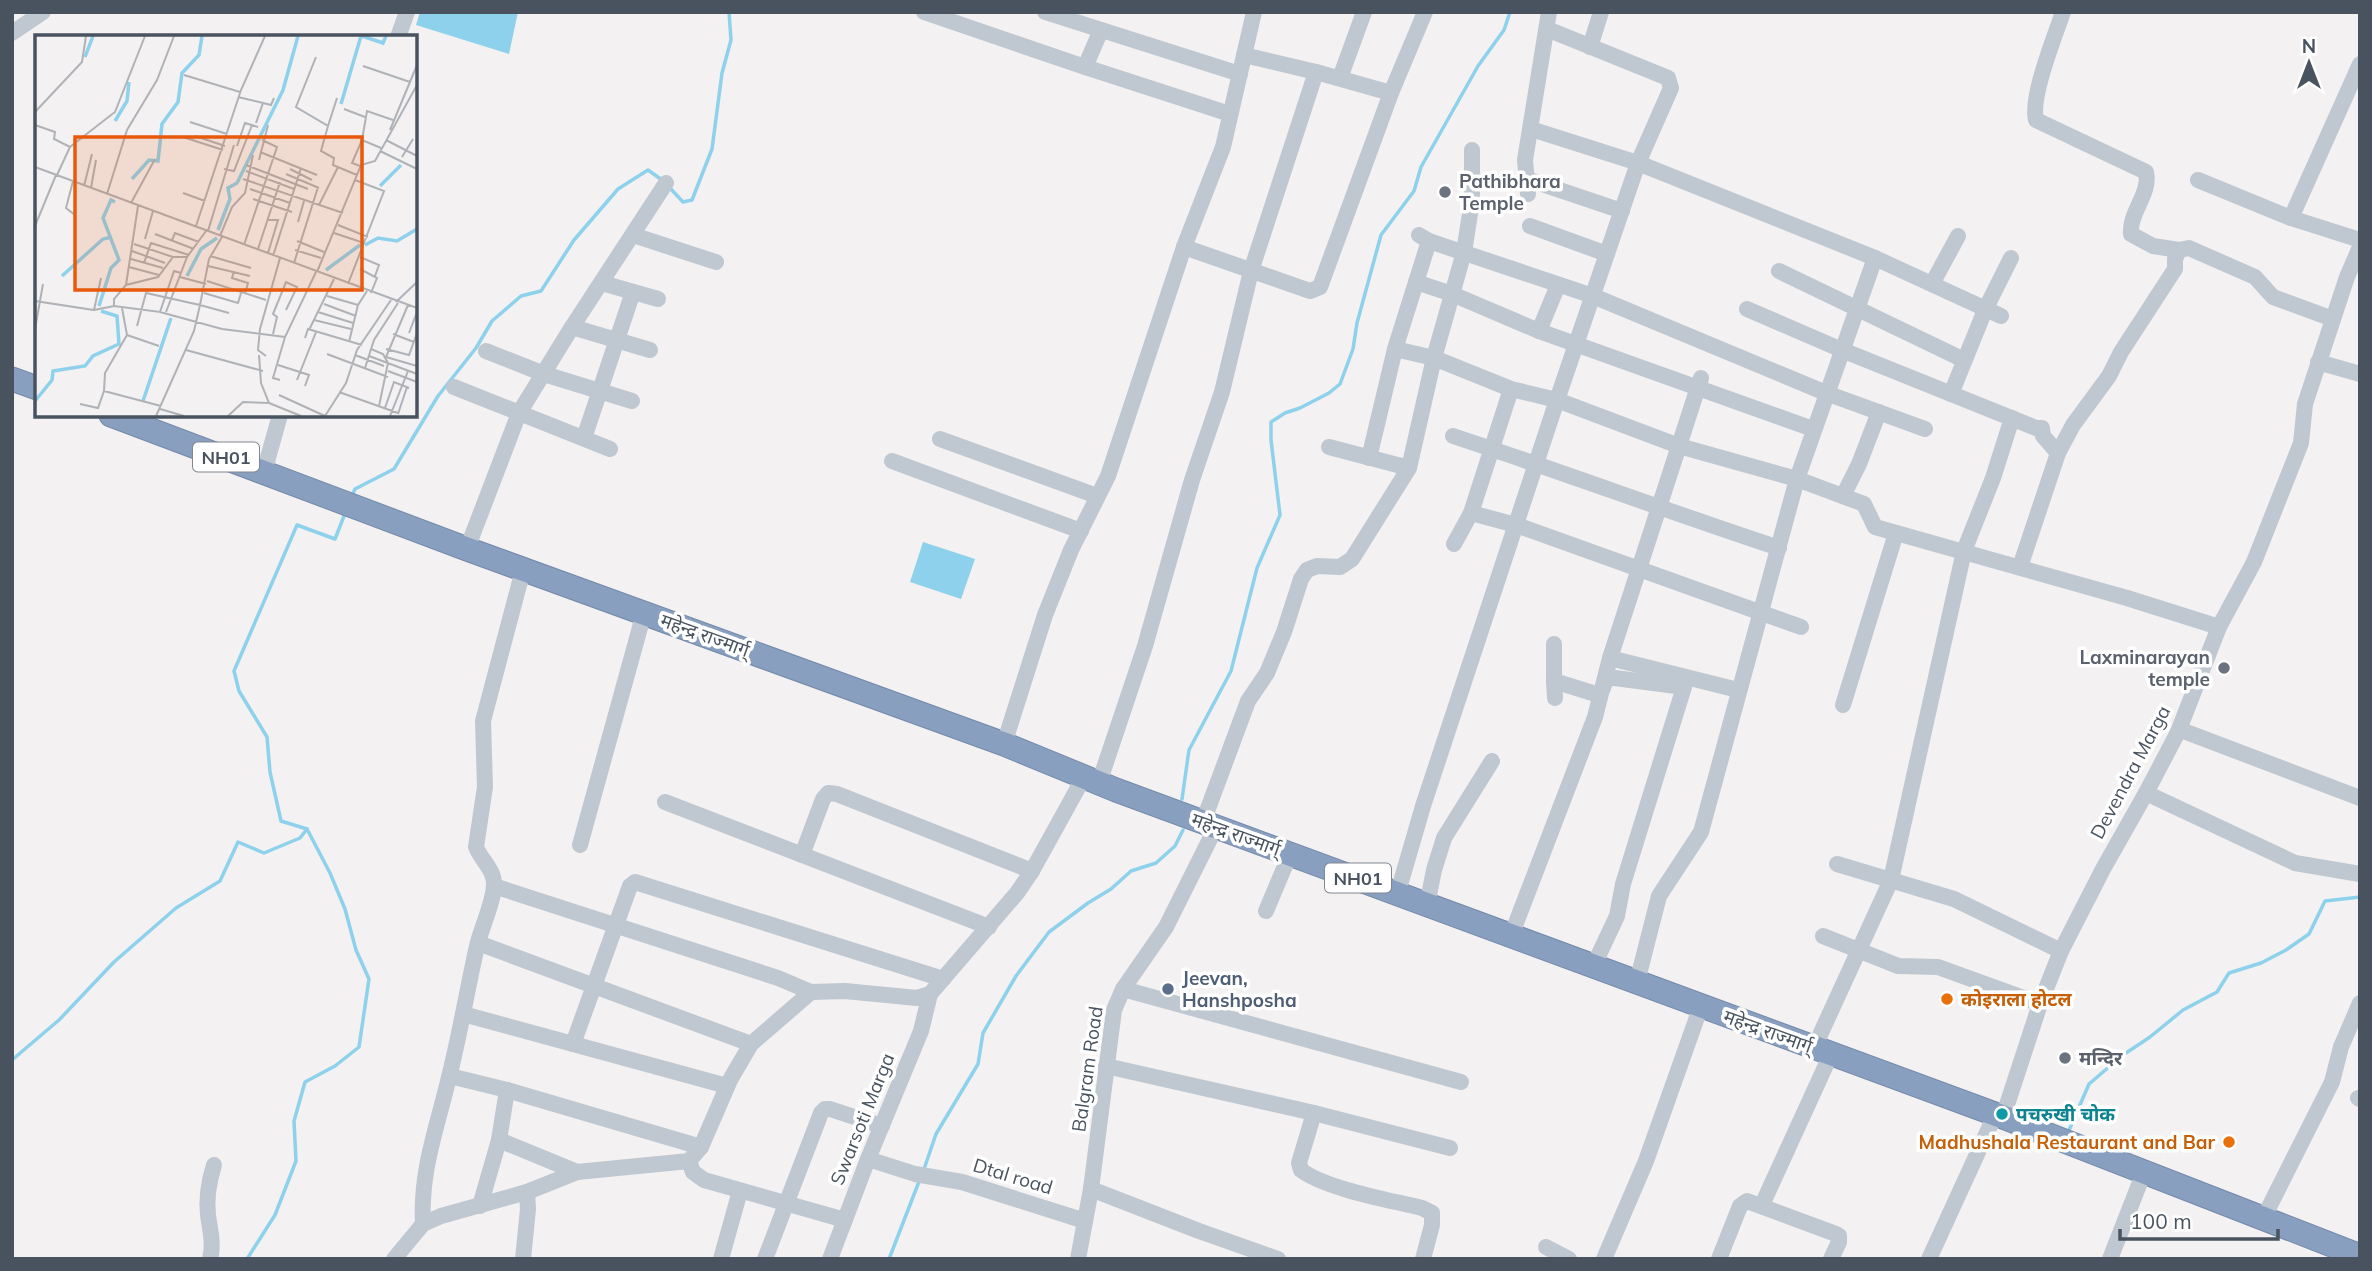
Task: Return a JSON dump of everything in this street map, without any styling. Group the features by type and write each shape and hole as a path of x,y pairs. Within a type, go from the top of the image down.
{"highway":[{"path":"12,379 35,387"},
{"name":"महेन्द्र राज्मार्ग्","path":"118,416 137,419 264,472 523,570 1004,744 1091,780 1999,1116 2360,1256"}],"street":[{"path":"12,33 43,12"},
{"path":"396,35 407,12"},
{"path":"924,12 1230,114"},
{"path":"1045,12 1240,74"},
{"path":"1004,744 1045,615 1108,476 1184,247 1223,147 1254,12"},
{"path":"1340,78 1364,12"},
{"path":"1184,247 1310,292 1320,287 1391,93 1425,12"},
{"path":"1549,12 1525,160 1527,186 1622,211"},
{"path":"1590,47 1601,12"},
{"path":"2063,12 2038,91 2034,108 2036,120 2146,173 2146,186 2132,222 2131,234 2152,246 2179,250 2189,248 2255,278 2273,297 2333,319"},
{"path":"1398,892 1423,806 1557,400 1638,163 1671,88 1668,78 1547,29"},
{"path":"1085,67 1101,30"},
{"path":"1244,55 1391,93"},
{"path":"2291,218 2360,64"},
{"path":"494,886 778,978 811,992 845,991 917,998 930,995 1017,893 1091,780 1149,635 1192,480 1222,392 1251,271 1317,72"},
{"path":"1531,129 1638,163 1875,258 1993,313"},
{"name":"Balgram Road","path":"1078,1259 1091,1189 1114,1010 1123,989 1166,926 1209,824 1248,701 1267,673 1301,579 1307,570 1317,566 1340,567 1352,559 1409,468 1434,358 1464,252 1472,201 1472,150"},
{"path":"2198,180 2291,218 2360,240"},
{"path":"467,549 519,413 666,183"},
{"path":"1530,226 1607,254"},
{"path":"633,235 716,262"},
{"path":"1932,284 1958,236"},
{"path":"1369,458 1395,349 1416,282 1424,238 1593,296 1826,393 1925,429"},
{"name":"Devendra Marga","path":"1929,1259 1999,1116 2061,951 2178,732 2219,627 2254,562 2301,443 2305,404 2360,247"},
{"path":"2020,567 2058,453 2073,425 2109,376 2121,352 2175,269 2179,250"},
{"path":"1637,982 1659,896 1701,832 1797,479 1875,258"},
{"path":"1951,394 1964,360 1993,313 2011,258"},
{"path":"1779,271 1964,360"},
{"path":"1416,282 1452,294 1539,331 1699,383 1813,429"},
{"path":"602,283 658,299"},
{"path":"1539,331 1558,285"},
{"path":"584,438 633,292"},
{"path":"1747,309 1951,394 2042,428 2043,436 2058,453"},
{"path":"572,327 650,350"},
{"path":"1395,349 1434,358 1511,390 1557,400 1679,446 1797,479 1843,496 1864,504 1875,527 2219,627"},
{"path":"486,351 544,374 632,401"},
{"path":"2318,362 2360,374"},
{"path":"1595,717 1610,658 1699,383"},
{"path":"454,387 610,449"},
{"path":"1454,544 1471,513 1511,390"},
{"path":"1843,496 1859,464 1878,412"},
{"path":"264,472 279,416"},
{"path":"1762,1205 1823,1051 1858,951 1891,880 1964,551 1993,478 2012,418"},
{"path":"1453,436 1779,548"},
{"path":"940,439 1097,496"},
{"path":"1329,447 1409,468"},
{"path":"892,461 1081,531"},
{"path":"1471,513 1516,525 1801,626"},
{"path":"1843,705 1896,533"},
{"path":"423,1224 424,1175 450,1076 478,943 494,886 493,875 476,846 485,787 484,721 523,570"},
{"path":"580,845 644,613"},
{"path":"1554,643 1555,698"},
{"path":"1610,658 1738,690"},
{"path":"1511,936 1595,717 1607,677 1684,687 1623,884 1617,916 1593,967"},
{"path":"1554,681 1600,695"},
{"path":"2178,732 2181,730 2360,798"},
{"path":"1427,905 1444,838 1492,761"},
{"path":"802,855 823,799 828,793 837,794 1032,871"},
{"path":"2146,793 2295,863 2360,874"},
{"path":"665,802 989,926"},
{"path":"1266,911 1290,853"},
{"path":"1837,864 1954,899 2061,951"},
{"path":"573,1044 630,886 635,882 943,979"},
{"path":"1823,936 1898,966 1938,967 2040,1004"},
{"path":"478,943 751,1044"},
{"path":"1123,989 1461,1082"},
{"path":"394,1259 423,1224 441,1216 527,1192 577,1172 689,1161 701,1147 727,1086 751,1044 811,992"},
{"name":"Swarsoti Marga","path":"830,1259 921,1031 930,995"},
{"path":"2263,1219 2332,1082 2341,1047 2360,1003"},
{"path":"1604,1259 1646,1161 1702,1006"},
{"path":"463,1014 727,1086"},
{"path":"1107,1066 1450,1148"},
{"path":"450,1076 701,1147"},
{"path":"480,1206 499,1140 507,1090"},
{"path":"765,1259 821,1113 825,1109 881,1126"},
{"path":"1314,1114 1299,1163 1301,1170 1309,1177 1432,1213 1432,1225 1423,1259"},
{"path":"499,1140 577,1172"},
{"name":"Dtal road","path":"868,1159 922,1175 962,1182 1085,1221"},
{"path":"689,1161 693,1172 705,1180 845,1220"},
{"path":"210,1259 212,1238 208,1189 214,1165"},
{"path":"2110,1259 2144,1172"},
{"path":"1091,1189 1278,1259"},
{"path":"721,1259 740,1191"},
{"path":"523,1259 527,1192"},
{"path":"1719,1259 1740,1206 1747,1201 1839,1236 1831,1259"},
{"path":"1546,1247 1569,1259"}],"water":[{"path":"420,12 518,12 509,54 416,25"},
{"path":"923,542 975,559 961,599 910,582"}],"waterway":[{"path":"670,188 683,202 692,200 712,149 722,73 731,40 729,12"},
{"path":"1182,799 1189,750 1231,671 1257,568 1280,515 1271,422 1329,393 1340,384 1353,349 1357,323 1381,235 1414,191 1421,167 1478,66 1504,30 1510,12"},
{"path":"351,498 355,489 394,469 438,396 476,348 492,321 521,296 541,291 574,240 618,189 648,170 662,180"},
{"path":"247,1259 275,1215 296,1161 294,1121 305,1082 335,1066 359,1047 369,979 356,950 345,909 307,829 281,821 270,772 267,737 239,691 234,671 297,525 335,539 346,511"},
{"path":"12,1060 59,1020 114,962 176,908 220,881 238,842 264,853 300,838 307,829"},
{"path":"923,1172 936,1134 978,1064 983,1033 1016,976 1049,932 1111,889 1131,871 1156,863 1175,846 1183,830"},
{"path":"2067,1135 2089,1084 2123,1055 2183,1010 2217,992 2229,973 2261,963 2309,934 2325,901 2360,897"},
{"path":"889,1259 920,1179"}],"place":[{"name":"Pathibhara Temple","path":"1445,192"},
{"name":"Laxminarayan temple","path":"2224,668"},
{"name":"Jeevan, Hanshposha","path":"1168,989"},
{"name":"कोइराला होटल","path":"1947,999"},
{"name":"मन्दिर","path":"2065,1058"},
{"name":"पचरुखी चोक","path":"2002,1114"},
{"name":"Madhushala Restaurant and Bar","path":"2229,1142"}]}
